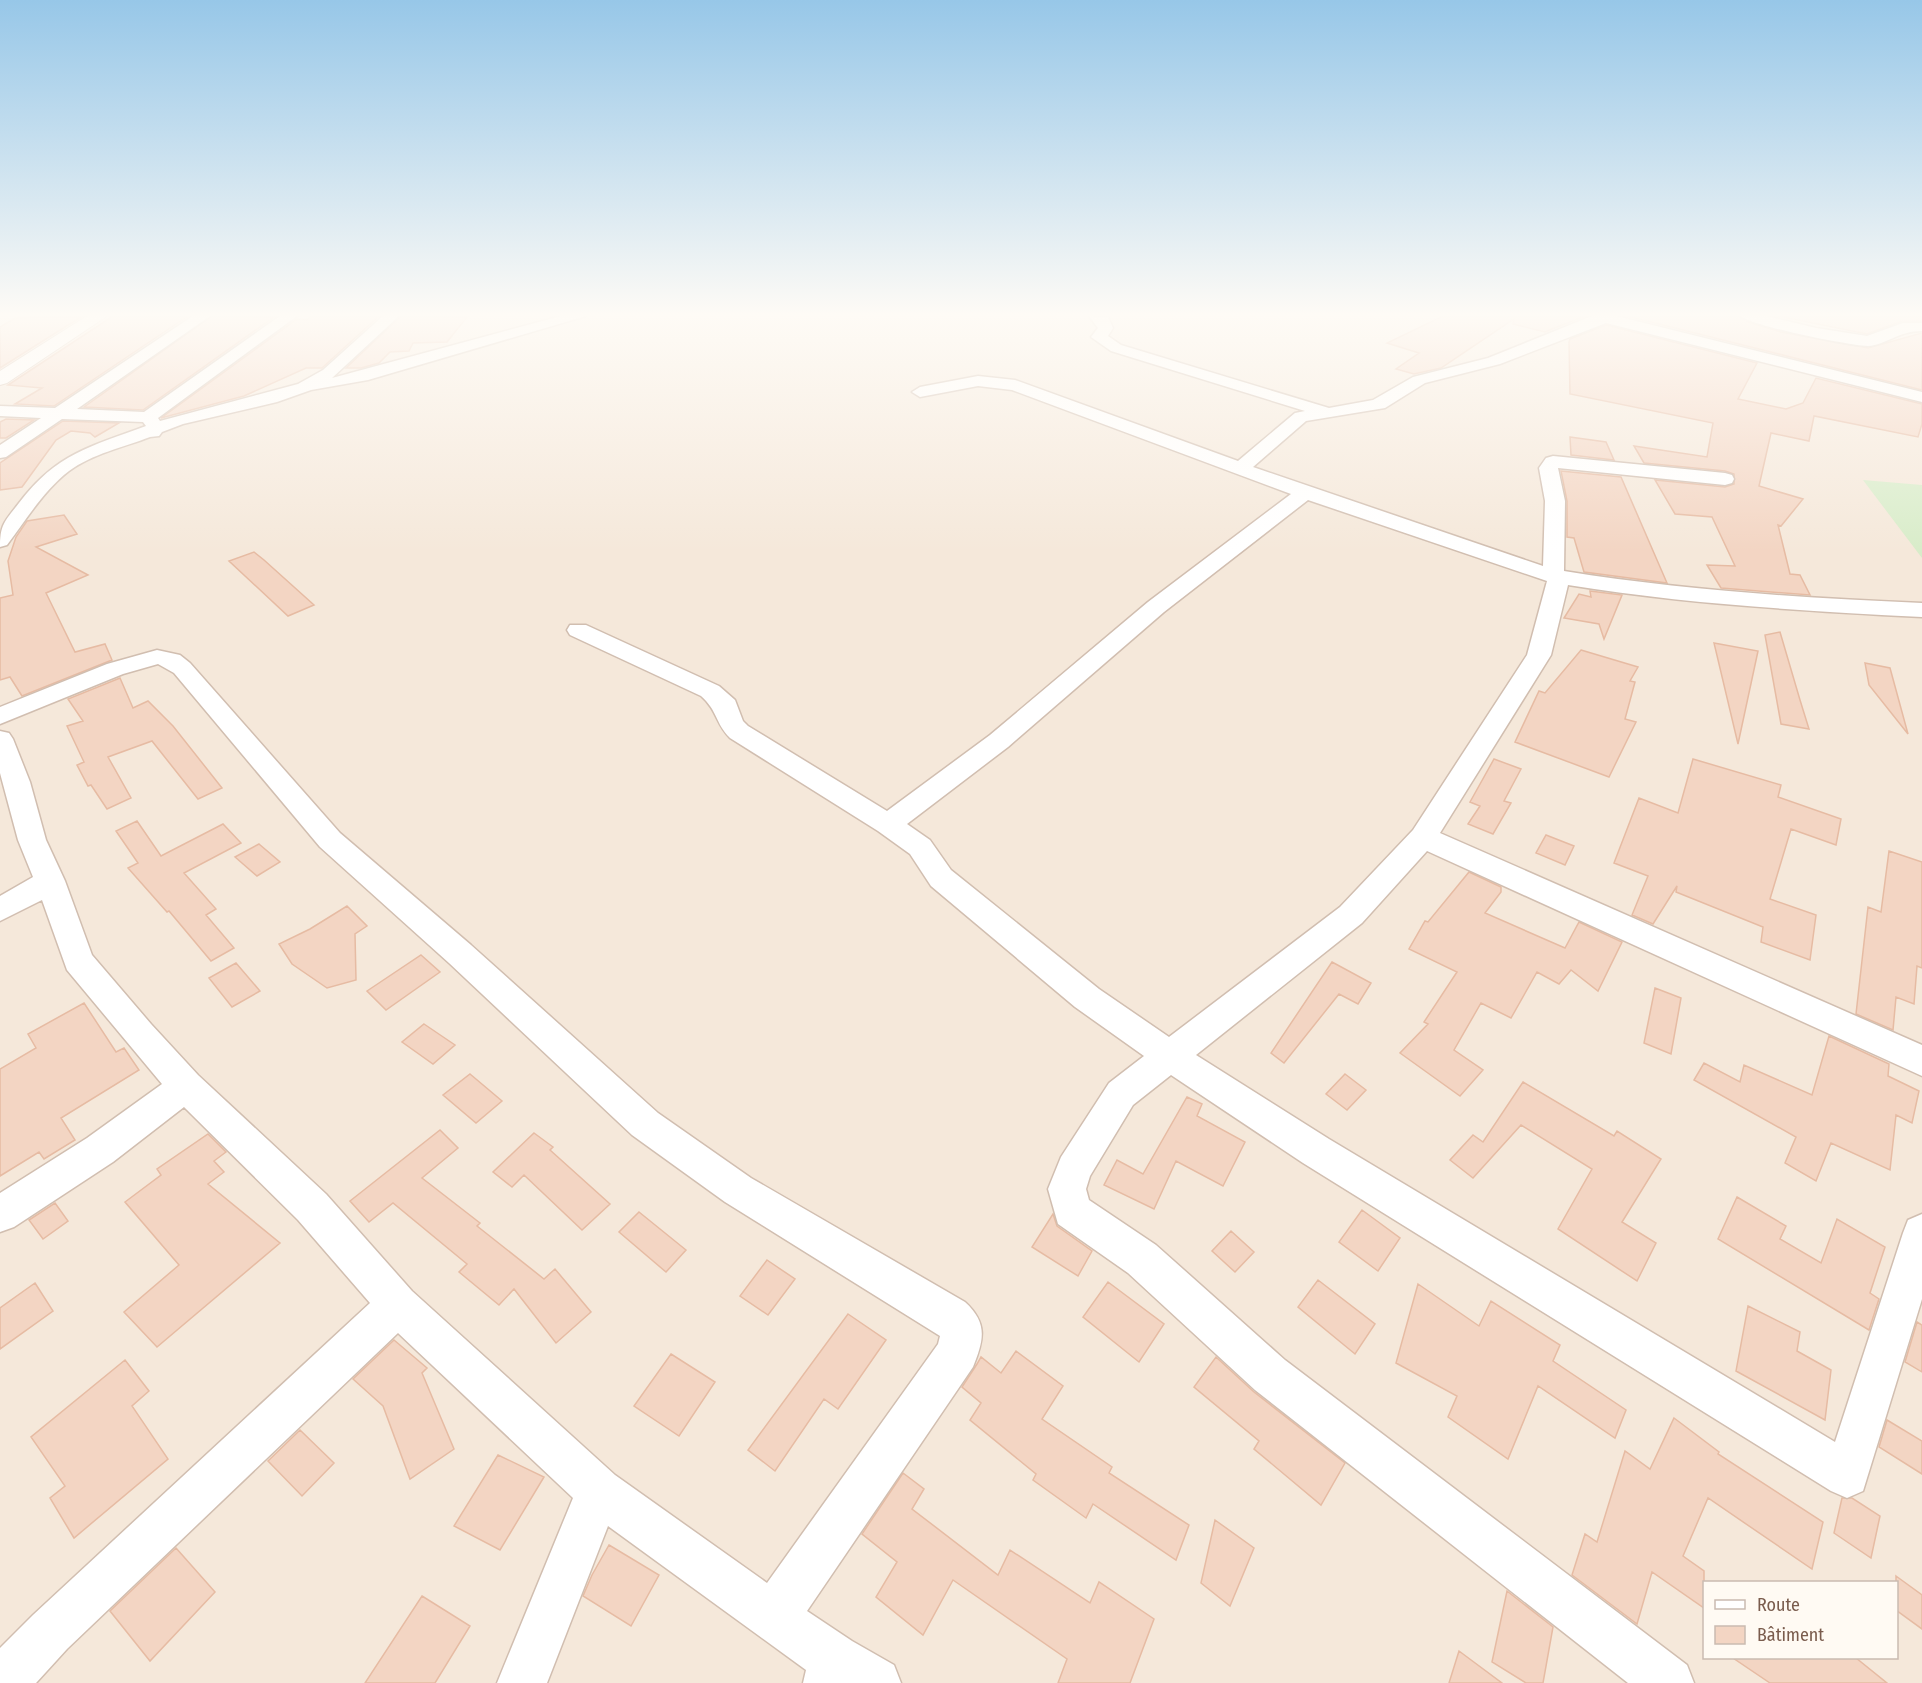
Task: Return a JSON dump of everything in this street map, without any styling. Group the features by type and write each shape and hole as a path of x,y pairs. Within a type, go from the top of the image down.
{"street":[{"path":"0,453 86,395"},
{"path":"0,541 41,487 63,467 152,422 188,395"},
{"path":"0,411 58,413 152,422 281,395"},
{"path":"1041,395 1511,565 1556,577 1634,589 1835,606 1922,610"},
{"path":"1268,395 1325,412"},
{"path":"1242,467 1301,417 1379,404 1395,395"},
{"path":"144,450 152,422"},
{"path":"1669,1683 1270,1374 1142,1258 1072,1211 1066,1189 1074,1169 1121,1094 1168,1055 1351,915 1423,837 1539,655 1556,577 1556,501 1548,468 1553,462 1725,479"},
{"path":"888,824 999,741 1156,607 1306,492"},
{"path":"578,630 710,691 726,705 731,724 750,740 888,824 920,847 941,878 1087,998 1168,1055 1377,1189 1847,1475 1922,1233"},
{"path":"0,716 115,669 157,657 172,660 182,668 330,840 460,954 645,1125 738,1190 950,1317 962,1328 958,1352 773,1617"},
{"path":"0,739 8,787 50,881 78,961 186,1086 312,1207 398,1305 599,1491 773,1617 831,1671 876,1683"},
{"path":"1423,837 1922,1060"},
{"path":"0,910 50,881"},
{"path":"0,1214 100,1150 186,1086"},
{"path":"1,1683 50,1632 398,1305"},
{"path":"522,1683 599,1491"}],"shaded area":[{"path":"0,395 1922,395 1922,1683 0,1683"}],"green space":[{"path":"1863,480 1922,485 1922,558"}],"building":[{"path":"31,395 71,395 54,406 15,404"},
{"path":"102,395 165,395 143,410 84,407"},
{"path":"193,395 247,395 244,396 161,418"},
{"path":"1573,395 1740,395 1738,399 1786,409 1803,403 1807,395 1883,395 1922,404 1922,424 1918,437 1814,416 1809,441 1771,433 1759,486 1803,499 1781,526 1778,525 1790,574 1800,575 1810,595 1721,588 1707,565 1735,566 1712,517 1675,514 1655,480 1725,487 1734,484 1734,474 1725,471 1644,463 1634,446 1707,457 1713,423"},
{"path":"6,419 34,420 6,438 0,438 0,422"},
{"path":"63,421 119,423 95,437 90,433 71,431 56,440 22,487 0,490 0,463"},
{"path":"1570,437 1606,442 1614,460 1571,455"},
{"path":"1561,471 1621,477 1667,583 1584,572 1574,538 1567,537 1567,501"},
{"path":"64,515 77,534 36,547 88,575 46,593 75,652 105,644 112,660 22,696 10,677 0,680 0,598 13,595 8,561 16,537 27,521"},
{"path":"254,552 314,605 288,616 229,561"},
{"path":"1590,591 1622,595 1604,639 1599,624 1564,618 1579,594 1591,597"},
{"path":"1780,632 1809,729 1781,724 1765,635"},
{"path":"1714,643 1758,651 1738,744"},
{"path":"1581,650 1638,667 1630,681 1635,682 1625,719 1636,722 1609,777 1515,742 1539,691 1545,693"},
{"path":"1865,663 1890,668 1908,734 1869,685"},
{"path":"120,678 133,708 148,701 173,726 222,788 198,799 152,741 108,757 131,798 107,809 91,785 88,786 77,765 84,762 67,726 83,721 68,699"},
{"path":"1494,759 1521,769 1504,801 1511,803 1493,834 1468,824 1480,806 1470,802"},
{"path":"1693,759 1781,785 1778,797 1841,819 1836,845 1791,829 1770,899 1816,915 1810,960 1761,942 1763,927 1676,892 1677,886 1653,924 1632,915 1648,876 1614,863 1639,798 1678,813"},
{"path":"137,821 161,856 223,824 241,843 184,873 216,909 206,915 234,948 211,961 169,911 167,912 128,868 138,863 116,831"},
{"path":"1546,835 1574,846 1565,865 1536,853"},
{"path":"259,844 280,862 257,876 235,857"},
{"path":"1889,851 1922,862 1922,968 1917,966 1914,1004 1896,997 1893,1030 1856,1014 1868,907 1881,912"},
{"path":"1469,872 1501,887 1501,892 1485,913 1565,948 1579,922 1622,942 1598,991 1571,970 1559,984 1537,972 1511,1018 1481,1003 1454,1050 1483,1070 1460,1096 1400,1053 1428,1024 1424,1022 1457,972 1409,949 1425,921 1428,922"},
{"path":"347,906 367,926 355,934 356,980 327,988 292,964 279,944 310,929"},
{"path":"421,955 440,972 386,1010 367,991"},
{"path":"1332,962 1371,983 1358,1004 1339,994 1284,1063 1271,1053"},
{"path":"236,963 260,991 232,1007 209,978"},
{"path":"1655,988 1681,998 1671,1054 1644,1043"},
{"path":"84,1003 116,1052 124,1048 139,1070 61,1118 75,1140 44,1159 39,1152 0,1176 0,1069 36,1048 28,1034"},
{"path":"424,1024 455,1045 433,1064 402,1042"},
{"path":"1829,1036 1889,1064 1888,1076 1919,1091 1912,1123 1896,1115 1890,1170 1831,1143 1816,1181 1785,1163 1796,1137 1694,1080 1704,1063 1740,1082 1744,1065 1812,1095"},
{"path":"470,1074 502,1101 476,1123 443,1095"},
{"path":"1345,1074 1366,1090 1347,1110 1326,1094"},
{"path":"1523,1082 1614,1136 1617,1131 1661,1159 1622,1222 1656,1243 1637,1281 1558,1229 1592,1169 1521,1125 1473,1178 1450,1160 1473,1135 1483,1142"},
{"path":"1187,1097 1202,1104 1197,1116 1245,1142 1223,1186 1176,1161 1154,1209 1104,1185 1117,1160 1143,1174"},
{"path":"440,1130 458,1148 422,1178 480,1223 477,1226 544,1279 555,1269 591,1312 556,1343 514,1289 499,1305 459,1272 467,1264 393,1203 369,1222 350,1201"},
{"path":"534,1133 553,1147 550,1150 610,1204 582,1230 524,1175 512,1187 493,1172"},
{"path":"208,1134 226,1152 214,1161 224,1172 208,1184 280,1243 157,1347 124,1312 179,1265 125,1202 161,1175 157,1169"},
{"path":"1737,1197 1786,1226 1780,1239 1821,1263 1837,1219 1885,1247 1870,1293 1879,1299 1869,1330 1718,1239"},
{"path":"55,1203 68,1221 43,1239 29,1220"},
{"path":"1362,1210 1400,1238 1378,1271 1339,1242"},
{"path":"639,1212 686,1250 666,1272 619,1232"},
{"path":"1053,1214 1057,1226 1092,1251 1078,1276 1032,1247"},
{"path":"1231,1231 1254,1252 1235,1272 1212,1251"},
{"path":"767,1260 795,1279 768,1315 740,1296"},
{"path":"1318,1280 1375,1324 1355,1354 1298,1307"},
{"path":"1108,1282 1164,1324 1139,1362 1083,1317"},
{"path":"35,1283 53,1311 0,1349 0,1308"},
{"path":"1418,1284 1479,1326 1491,1301 1560,1345 1553,1361 1626,1410 1615,1438 1538,1386 1508,1459 1448,1417 1457,1396 1396,1363"},
{"path":"1748,1306 1800,1332 1797,1351 1831,1370 1825,1420 1736,1371"},
{"path":"848,1314 886,1340 838,1409 824,1399 775,1471 748,1450"},
{"path":"1917,1322 1922,1325 1922,1372 1905,1362"},
{"path":"394,1340 427,1368 422,1373 454,1449 410,1479 383,1406 353,1379"},
{"path":"1016,1351 1063,1386 1042,1419 1112,1467 1109,1473 1189,1525 1176,1560 1093,1504 1086,1518 1033,1480 1036,1474 970,1420 981,1403 962,1387 981,1357 1001,1373"},
{"path":"671,1354 715,1382 679,1436 634,1406"},
{"path":"1216,1357 1254,1392 1345,1463 1321,1505 1254,1449 1259,1441 1194,1387"},
{"path":"125,1360 149,1391 132,1406 168,1459 74,1538 50,1498 65,1486 31,1437"},
{"path":"1674,1418 1719,1452 1718,1454 1823,1522 1812,1569 1708,1498 1683,1556 1704,1571 1703,1607 1652,1572 1637,1624 1572,1575 1585,1534 1597,1542 1625,1451 1650,1469"},
{"path":"1887,1420 1922,1441 1922,1474 1879,1447"},
{"path":"300,1430 334,1463 302,1496 268,1461"},
{"path":"498,1455 544,1477 500,1550 454,1526"},
{"path":"903,1473 924,1489 912,1509 998,1575 1010,1550 1090,1603 1099,1582 1154,1619 1130,1683 1058,1683 1067,1659 953,1580 923,1635 876,1597 897,1562 862,1534"},
{"path":"1842,1498 1852,1498 1880,1516 1871,1558 1834,1533"},
{"path":"1215,1520 1254,1548 1230,1606 1201,1583"},
{"path":"609,1545 659,1575 631,1626 583,1596"},
{"path":"176,1548 215,1592 150,1661 110,1611"},
{"path":"1896,1576 1922,1595 1922,1629 1898,1611 1898,1581 1896,1581"},
{"path":"1507,1591 1553,1627 1543,1683 1526,1683 1492,1662"},
{"path":"422,1596 470,1626 435,1683 365,1683"},
{"path":"1459,1651 1502,1683 1449,1683"},
{"path":"1734,1659 1857,1659 1887,1683 1770,1683"}]}
